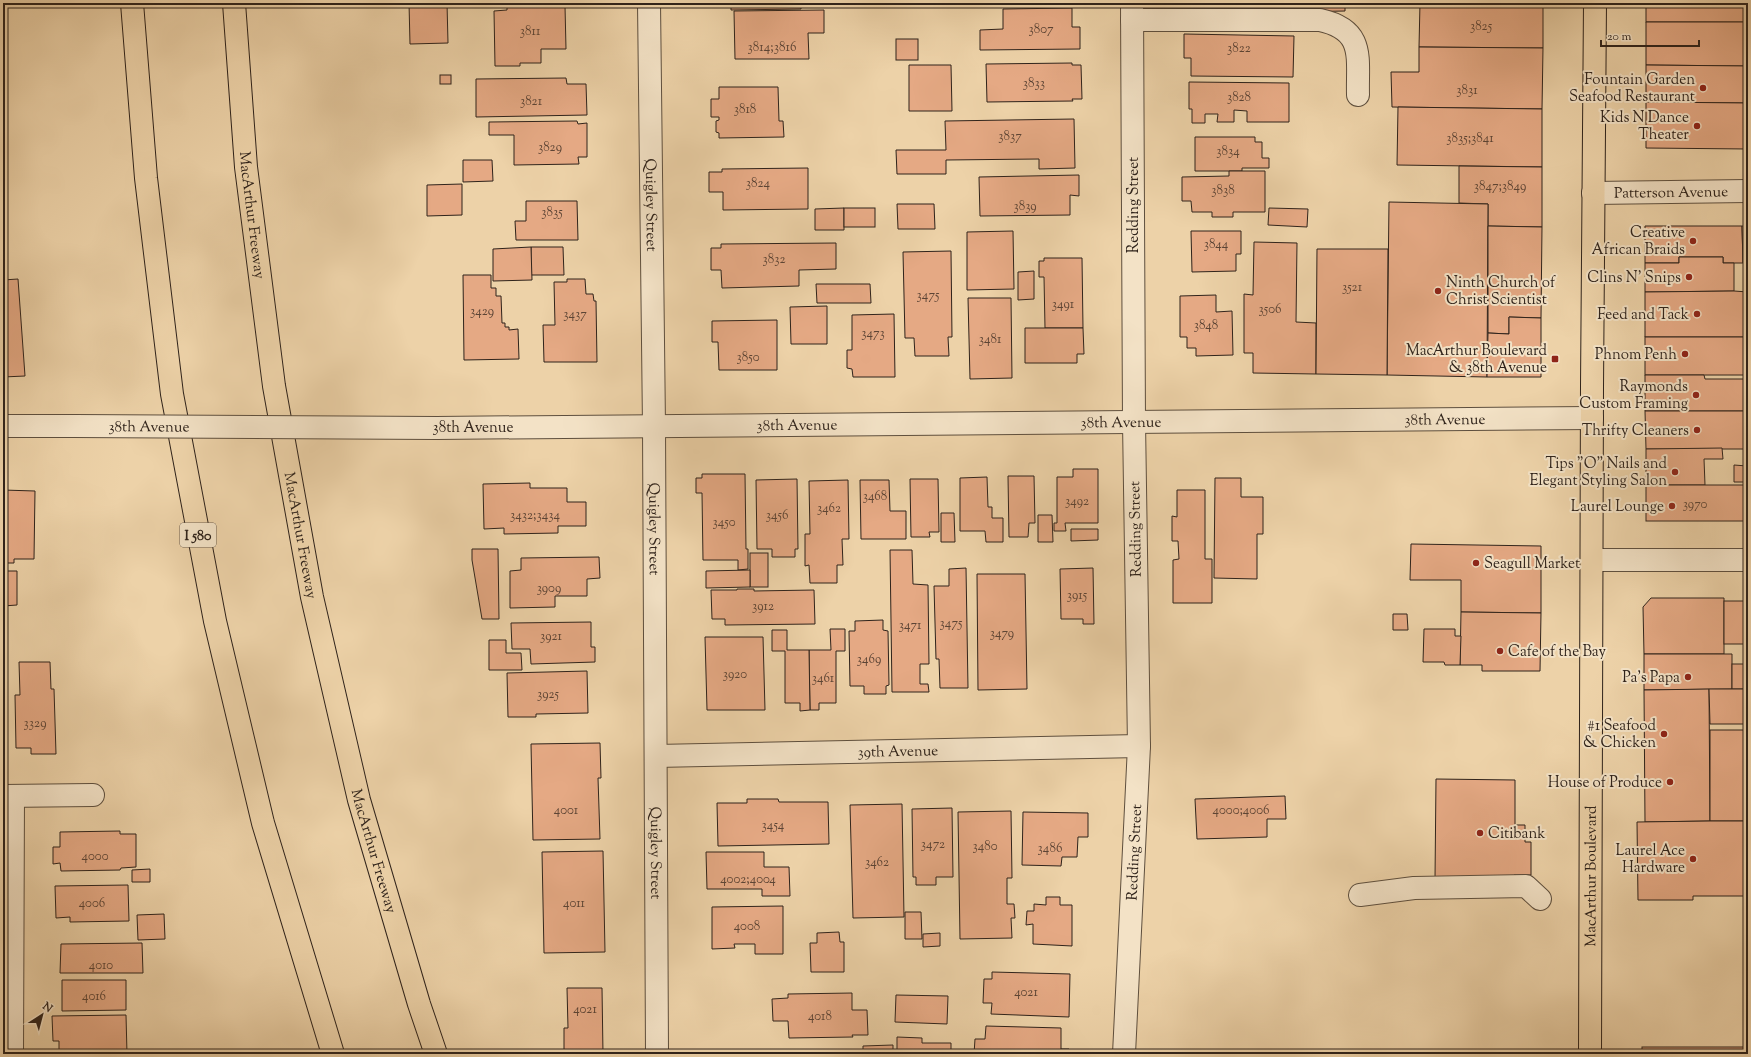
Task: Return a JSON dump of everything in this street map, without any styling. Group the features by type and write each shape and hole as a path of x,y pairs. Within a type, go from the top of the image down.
{"main road":[{"name":"I 580","path":"132,3 146,178 172,394 213,613 263,823 332,1054"},
{"name":"MacArthur Freeway","path":"234,3 246,167 274,386 312,597 359,800 419,1004 436,1054"},
{"name":"MacArthur Boulevard","path":"1590,1054 1595,3"},
{"path":"419,1004 443,1054"}],"street":[{"name":"Quigley Street","path":"649,3 654,426 658,1054"},
{"path":"1132,12 1320,20 1332,23 1344,28 1350,34 1354,42 1357,51 1358,95"},
{"name":"Redding Street","path":"1124,1054 1139,746 1134,422 1132,12"},
{"name":"Patterson Avenue","path":"1593,193 1748,191"},
{"name":"38th Avenue","path":"3,426 436,428 1592,418"},
{"path":"1592,560 1748,560"},
{"name":"39th Avenue","path":"656,756 1139,746"},
{"path":"12,1054 8,796 93,795"},
{"path":"1360,895 1414,888 1526,886 1540,899"}],"building":[{"path":"409,3 447,3 448,43 410,44"},
{"path":"731,3 801,3 801,9 731,10"},
{"path":"1194,3 1247,3 1247,10 1194,11"},
{"path":"1289,3 1345,3 1345,11 1289,12"},
{"path":"1420,3 1543,3 1543,48 1419,47"},
{"path":"1646,3 1748,3 1748,22 1646,22"},
{"path":"565,6 566,49 541,49 541,63 520,63 520,66 495,66 494,11 507,10 507,7"},
{"path":"1072,8 1072,27 1080,27 1080,49 980,50 980,30 1003,29 1003,9"},
{"path":"824,10 824,33 808,33 809,59 735,59 734,11"},
{"path":"1646,22 1748,22 1748,66 1646,65"},
{"path":"1184,34 1294,36 1293,77 1191,76 1191,58 1184,58"},
{"path":"896,39 918,39 918,60 896,60"},
{"path":"1419,47 1543,48 1542,109 1392,107 1391,72 1419,72"},
{"path":"1072,63 1072,65 1081,65 1082,99 1072,99 1073,101 987,102 986,64"},
{"path":"909,65 951,65 952,111 909,111"},
{"path":"1646,65 1748,66 1748,103 1646,102"},
{"path":"440,75 451,75 451,84 440,84"},
{"path":"566,78 567,84 586,84 587,115 476,117 476,79"},
{"path":"1189,82 1289,83 1289,122 1247,122 1247,111 1234,110 1234,122 1217,122 1218,114 1205,114 1205,123 1192,123 1192,109 1189,109"},
{"path":"719,87 778,87 779,121 783,121 784,137 719,138 719,133 716,132 716,121 719,120 719,117 711,117 711,99 719,99"},
{"name":"Kids N Dance Theater","path":"1646,102 1748,103 1748,149 1646,148"},
{"path":"1398,107 1542,109 1542,167 1397,165"},
{"path":"1074,119 1075,168 1039,169 1039,159 946,160 946,174 897,174 896,150 946,150 945,121"},
{"path":"577,121 578,124 587,123 587,157 578,157 579,164 514,165 514,135 489,135 489,122"},
{"path":"1195,137 1255,137 1255,142 1262,142 1262,158 1269,158 1269,168 1242,168 1242,171 1195,171"},
{"path":"463,160 492,160 493,181 463,182"},
{"path":"1459,166 1542,167 1542,227 1488,226 1488,204 1459,203"},
{"path":"808,168 808,209 723,210 723,192 709,192 709,172 722,172 722,169"},
{"path":"1229,171 1265,171 1265,212 1233,212 1233,217 1212,217 1212,212 1192,212 1191,201 1182,201 1182,177 1229,176"},
{"path":"1079,175 1079,196 1070,195 1070,215 980,216 979,177"},
{"path":"462,184 462,215 427,216 427,185"},
{"path":"526,201 577,201 578,240 516,240 515,221 526,221"},
{"name":"Ninth Church of Christ Scientist","path":"1389,202 1488,204 1487,377 1387,375"},
{"path":"897,204 934,204 935,229 898,229"},
{"path":"844,208 844,230 815,230 815,209"},
{"path":"844,208 875,208 875,227 844,227"},
{"path":"1269,208 1308,209 1307,227 1268,225"},
{"path":"1488,226 1542,227 1541,318 1509,317 1509,334 1488,333"},
{"name":"Creative African Braids","path":"1645,226 1742,226 1743,263 1723,263 1723,257 1679,257 1679,263 1645,263"},
{"path":"1742,226 1748,226 1748,263 1743,263"},
{"path":"1013,231 1014,289 967,290 967,232"},
{"path":"1191,231 1241,231 1241,254 1236,254 1236,271 1192,272"},
{"path":"1254,242 1297,243 1296,322 1316,323 1316,374 1253,373 1253,353 1244,353 1244,294 1253,295"},
{"path":"836,243 836,269 799,270 799,286 722,288 721,270 711,270 711,248 721,248 721,244"},
{"path":"531,247 563,247 564,275 531,275"},
{"path":"531,247 532,280 493,281 493,249"},
{"path":"1317,249 1388,249 1387,375 1316,374"},
{"path":"951,251 952,337 948,337 949,356 915,356 914,338 905,338 903,252"},
{"name":"Clins N' Snips","path":"1679,257 1723,257 1723,263 1734,263 1734,291 1645,292 1645,263 1679,263"},
{"path":"1044,258 1082,258 1083,328 1045,328 1044,277 1039,277 1039,261 1044,261"},
{"path":"1034,271 1034,299 1018,300 1018,272"},
{"path":"463,275 491,275 491,288 496,288 496,296 501,296 502,323 505,323 505,327 509,327 509,330 518,329 519,359 464,360"},
{"path":"18,279 25,376 3,377 3,280"},
{"path":"567,279 585,279 586,294 593,294 594,301 596,301 597,362 544,362 543,325 555,325 554,282 567,282"},
{"path":"816,284 870,284 871,303 817,303"},
{"name":"Feed and Tack","path":"1645,292 1748,292 1748,337 1645,337"},
{"path":"1216,295 1216,312 1232,311 1233,355 1196,356 1196,348 1187,348 1187,337 1180,337 1180,296"},
{"path":"968,298 1011,298 1012,378 970,379"},
{"path":"827,306 827,344 791,344 790,307"},
{"path":"894,314 895,377 853,377 852,369 847,368 847,350 852,350 852,315"},
{"path":"1509,317 1541,318 1541,377 1487,377 1488,333 1509,334"},
{"path":"777,320 777,370 719,370 718,342 712,342 712,321"},
{"path":"1025,328 1083,328 1084,354 1077,354 1077,363 1025,363"},
{"path":"1645,337 1748,337 1748,375 1645,375"},
{"name":"Raymonds Custom Framing","path":"1645,375 1704,375 1705,379 1746,379 1746,411 1645,411"},
{"name":"Thrifty Cleaners","path":"1645,411 1748,411 1748,449 1646,449"},
{"name":"Tips \"O\" Nails and Elegant Styling Salon","path":"1722,448 1723,459 1704,459 1705,485 1646,485 1646,449"},
{"path":"1747,462 1748,482 1734,482 1734,465 1747,466"},
{"path":"1073,469 1098,469 1098,523 1065,523 1066,531 1054,531 1054,523 1057,523 1057,477 1073,477"},
{"path":"702,474 745,474 746,549 748,549 748,569 738,570 738,560 703,560 702,493 696,493 696,478 702,478"},
{"path":"1008,476 1034,476 1035,523 1029,523 1028,537 1009,537"},
{"path":"987,477 988,507 992,507 992,518 1003,518 1003,542 986,542 985,531 960,531 960,478"},
{"path":"1215,478 1241,478 1241,497 1263,497 1263,534 1257,534 1257,579 1214,578"},
{"path":"797,479 798,549 795,549 795,557 772,557 772,549 757,549 756,480"},
{"path":"910,479 938,479 939,532 929,532 930,537 911,537"},
{"path":"848,480 849,539 842,539 843,565 837,565 837,583 810,583 809,565 805,566 805,534 810,534 809,481"},
{"path":"860,480 889,480 890,511 906,511 906,539 861,539"},
{"path":"530,483 530,488 567,488 567,502 586,502 586,526 558,526 558,533 504,534 504,528 484,529 483,484"},
{"path":"1646,485 1745,485 1745,521 1646,521"},
{"path":"3,490 35,491 34,559 14,559 14,563 3,563"},
{"path":"1177,490 1205,490 1205,559 1212,559 1212,603 1173,603 1173,560 1179,559 1178,541 1172,541 1172,516 1177,517"},
{"path":"941,513 954,513 955,542 941,542"},
{"path":"1038,515 1052,515 1053,542 1038,542"},
{"path":"1071,529 1098,529 1098,540 1071,541"},
{"name":"Seagull Market","path":"1411,544 1541,546 1541,613 1461,612 1461,580 1410,580"},
{"path":"472,549 498,549 499,619 482,619 472,560"},
{"path":"890,550 912,550 913,584 928,585 929,664 920,664 920,684 928,684 929,692 892,692"},
{"path":"750,553 768,553 768,587 750,587"},
{"path":"599,557 600,578 587,579 587,596 555,596 555,607 510,608 510,571 521,570 521,558"},
{"path":"966,568 968,688 940,688 939,659 936,659 934,586 949,586 949,569"},
{"path":"1093,568 1094,624 1083,624 1083,619 1061,619 1060,569"},
{"path":"750,570 750,587 706,588 706,571"},
{"path":"3,571 17,571 17,605 3,606"},
{"path":"977,574 1025,574 1027,689 978,690"},
{"path":"754,589 754,591 814,590 815,624 725,625 725,619 712,619 711,590"},
{"path":"1651,598 1724,598 1724,654 1644,654 1643,607"},
{"path":"1724,601 1748,601 1748,644 1724,644"},
{"name":"Cafe of the Bay","path":"1461,612 1541,613 1540,671 1482,671 1482,665 1460,665"},
{"path":"1393,614 1407,614 1408,630 1393,630"},
{"path":"883,620 883,630 888,631 889,685 886,686 886,694 864,694 864,686 850,686 849,631 855,631 855,621"},
{"path":"591,622 591,647 595,647 595,662 531,664 530,649 512,649 511,623"},
{"path":"830,629 845,629 845,651 836,651 836,703 819,703 819,710 810,710 809,650 831,650"},
{"path":"1424,629 1455,629 1455,636 1461,636 1460,665 1445,665 1444,662 1423,662"},
{"path":"772,630 787,630 787,650 809,650 810,710 800,711 800,703 785,703 785,651 772,651"},
{"path":"705,637 763,637 765,710 707,710"},
{"path":"489,640 506,640 506,653 521,653 522,670 489,670"},
{"name":"Pa’s Papa","path":"1644,654 1732,654 1732,689 1644,690"},
{"path":"19,662 50,662 51,689 54,689 56,754 31,754 31,748 16,748 15,695 20,695"},
{"path":"1732,664 1748,664 1748,689 1732,689"},
{"path":"587,671 588,713 536,714 536,717 508,717 507,673"},
{"path":"1709,689 1710,821 1645,822 1644,690"},
{"path":"1709,689 1748,689 1748,724 1710,724"},
{"path":"1710,730 1748,730 1748,821 1710,821"},
{"path":"600,743 601,778 598,778 600,839 533,840 531,744"},
{"name":"Citibank","path":"1436,779 1515,780 1515,825 1525,825 1525,842 1531,842 1531,875 1514,875 1514,880 1435,879"},
{"path":"1285,796 1286,819 1267,819 1267,837 1197,839 1195,799"},
{"path":"747,799 778,799 779,802 828,802 829,844 718,846 717,803 747,803"},
{"path":"902,804 904,917 853,918 850,805"},
{"path":"952,808 953,877 936,877 936,885 916,885 916,877 913,877 912,809"},
{"path":"1011,811 1012,878 1007,878 1007,904 1014,904 1015,918 1011,918 1012,938 960,939 958,812"},
{"path":"1023,812 1088,813 1088,837 1078,837 1077,857 1062,857 1061,866 1022,865"},
{"name":"Laurel Ace Hardware","path":"1748,821 1748,896 1693,896 1693,900 1638,900 1637,822"},
{"path":"120,831 120,834 136,834 136,867 121,868 120,870 61,871 60,863 53,864 53,847 60,847 60,832"},
{"path":"603,851 605,952 544,953 542,852"},
{"path":"706,852 764,852 764,867 789,867 790,896 762,896 762,889 707,889"},
{"path":"150,869 150,882 132,882 132,870"},
{"path":"128,885 129,921 70,922 70,917 56,918 55,886"},
{"path":"1046,897 1060,897 1060,905 1072,905 1072,946 1033,944 1033,924 1026,925 1027,911 1034,911 1034,904 1046,905"},
{"path":"783,906 783,954 755,954 755,944 734,944 735,948 712,949 712,907"},
{"path":"905,912 921,912 922,939 905,939"},
{"path":"164,914 165,939 138,940 137,915"},
{"path":"839,932 840,942 844,942 844,972 811,972 810,943 817,943 817,933"},
{"path":"940,933 940,946 923,947 923,934"},
{"path":"142,943 143,973 60,973 61,944"},
{"path":"992,972 1070,974 1069,1017 991,1014 992,1003 983,1003 984,979 992,979"},
{"path":"62,980 126,980 126,1010 62,1011"},
{"path":"567,988 602,988 603,1054 564,1054 564,1028 568,1028"},
{"path":"852,993 852,1010 867,1010 868,1035 852,1035 853,1037 789,1038 788,1021 773,1021 772,999 788,998 788,994"},
{"path":"896,995 948,996 947,1024 895,1022"},
{"path":"126,1015 127,1054 59,1054 59,1041 53,1041 52,1016"},
{"path":"986,1026 1061,1028 1061,1049 1069,1049 1069,1054 974,1054 975,1039 985,1039"},
{"path":"897,1037 922,1038 922,1043 951,1043 951,1054 897,1054"},
{"path":"893,1045 893,1054 863,1054 863,1046"},
{"path":"1642,1047 1748,1047 1748,1054 1642,1054"},
{"path":"807,1050 807,1054 725,1054 725,1051"}],"place":[{"name":"Fountain Garden Seafood Restaurant","path":"1703,88"},
{"name":"Kids N Dance Theater","path":"1697,126"},
{"name":"Creative African Braids","path":"1693,241"},
{"name":"Clins N' Snips","path":"1689,277"},
{"name":"Ninth Church of Christ Scientist","path":"1438,291"},
{"name":"Feed and Tack","path":"1697,314"},
{"name":"Phnom Penh","path":"1685,354"},
{"name":"MacArthur Boulevard & 38th Avenue","path":"1555,359"},
{"name":"Raymonds Custom Framing","path":"1696,395"},
{"name":"Thrifty Cleaners","path":"1697,430"},
{"name":"Tips \"O\" Nails and Elegant Styling Salon","path":"1675,472"},
{"name":"Laurel Lounge","path":"1672,506"},
{"name":"Seagull Market","path":"1476,563"},
{"name":"Cafe of the Bay","path":"1500,651"},
{"name":"Pa’s Papa","path":"1688,677"},
{"name":"#1 Seafood & Chicken","path":"1664,734"},
{"name":"House of Produce","path":"1670,782"},
{"name":"Citibank","path":"1480,833"},
{"name":"Laurel Ace Hardware","path":"1693,859"}]}
